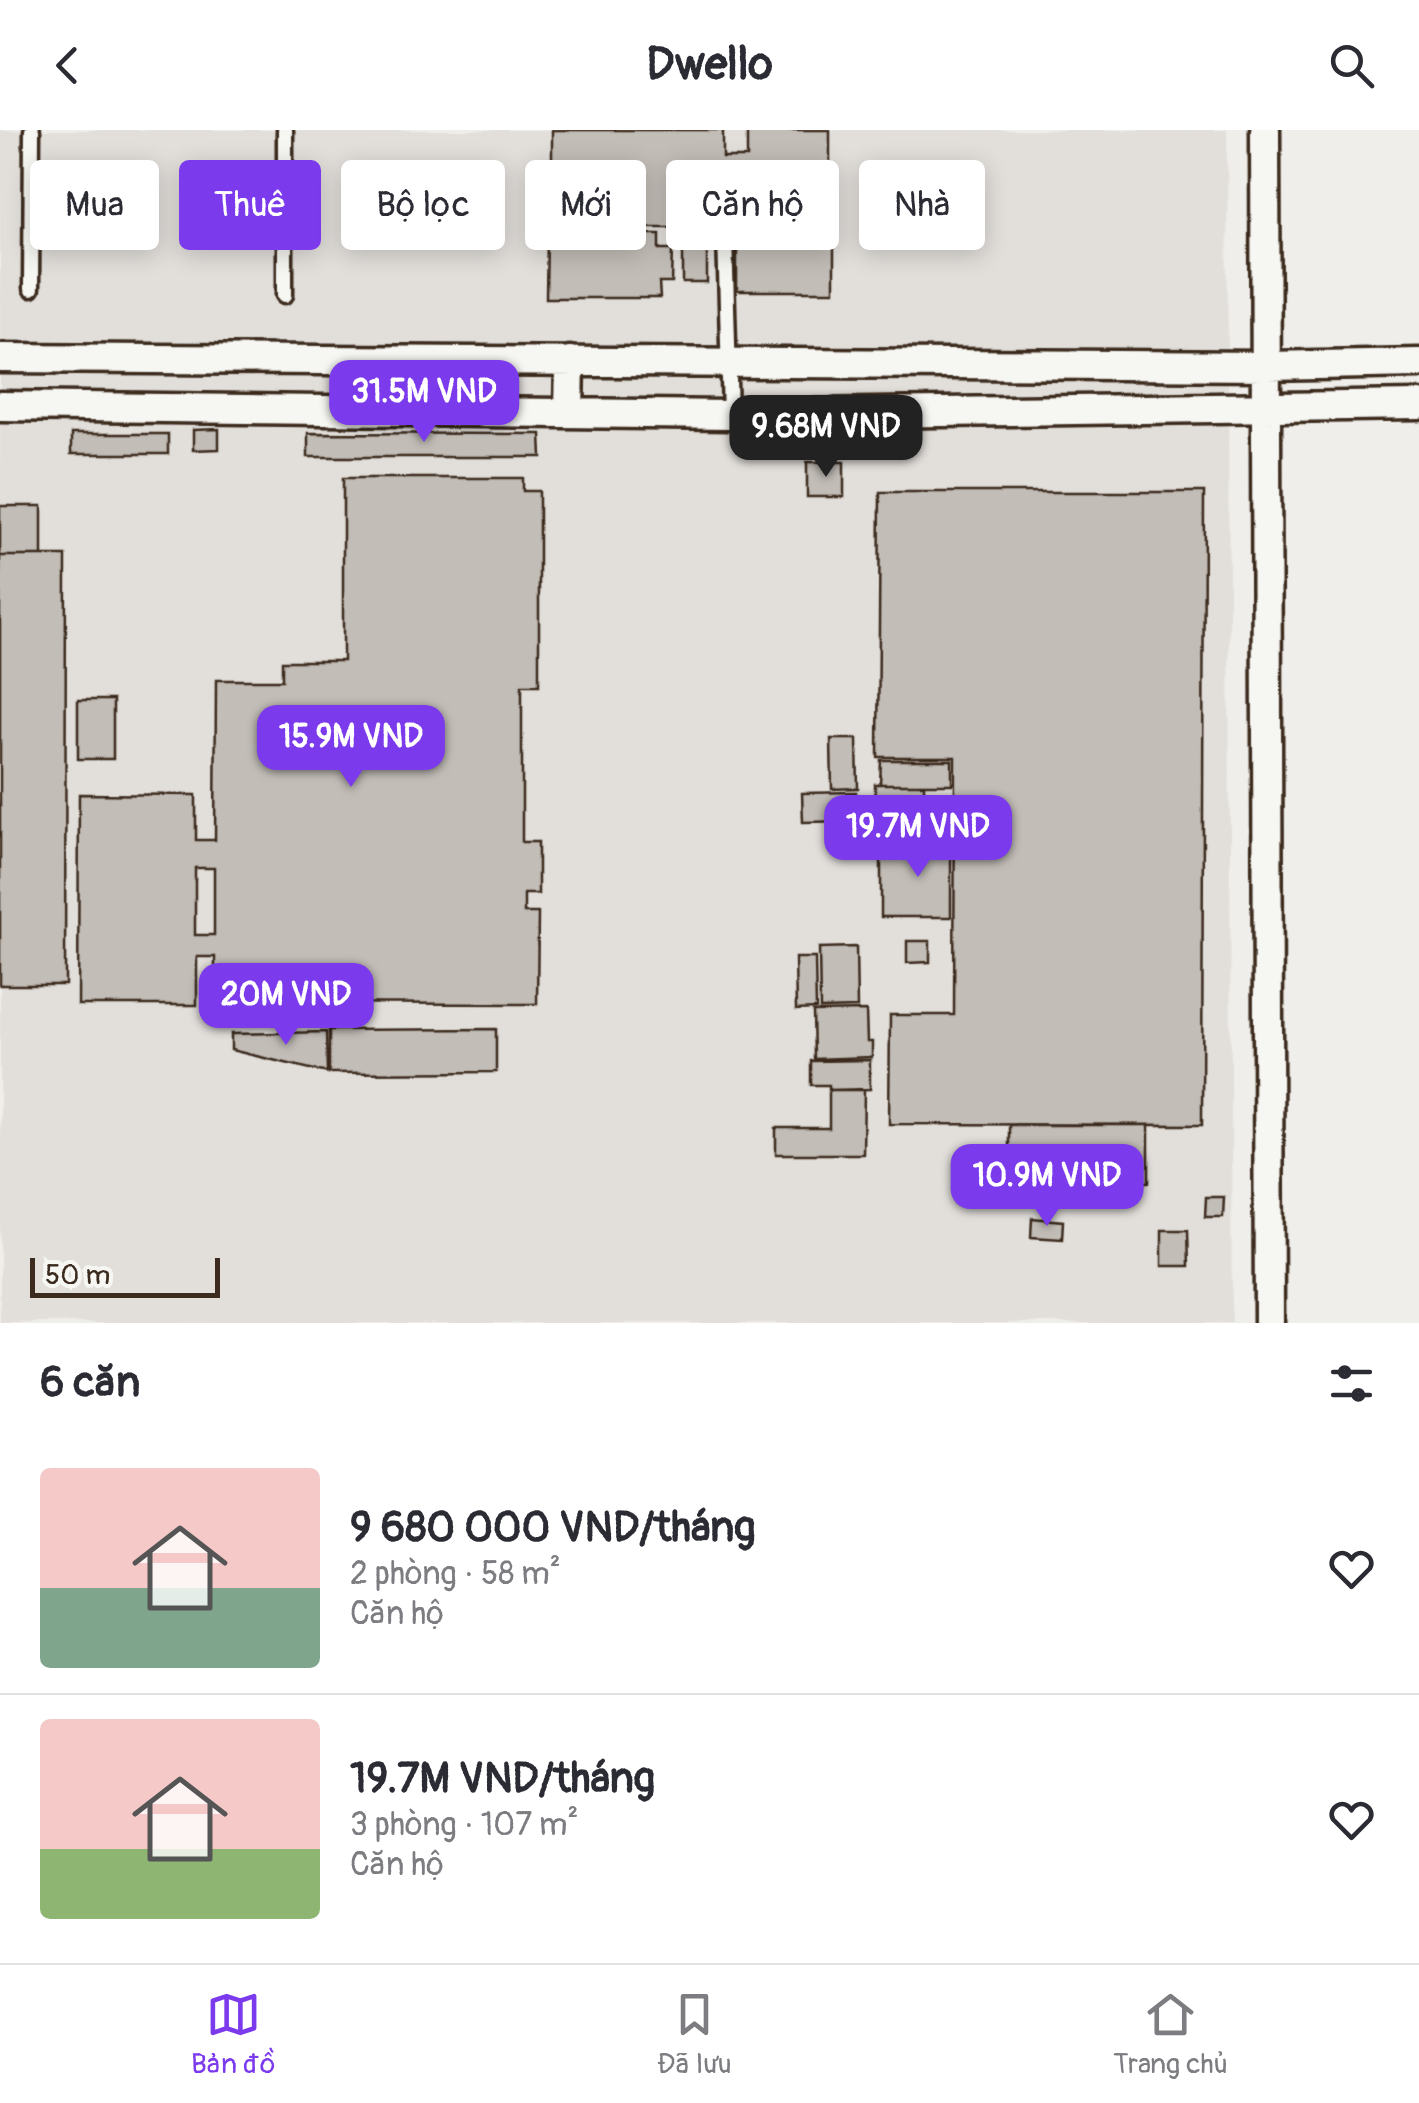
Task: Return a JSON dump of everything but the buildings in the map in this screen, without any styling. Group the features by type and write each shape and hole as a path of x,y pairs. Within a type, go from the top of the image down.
{"street":[{"path":"1266,130 1269,1323"},
{"path":"1419,363 1267,366 5,358 4,406 730,415 1419,405"},
{"path":"569,412 570,361"},
{"path":"916,412 919,363"}],"lane":[{"path":"31,289 32,130"},
{"path":"285,130 285,295"},
{"path":"726,250 730,415"}],"shaded area":[{"path":"0,130 1227,130 1232,1323 0,1323"}]}
